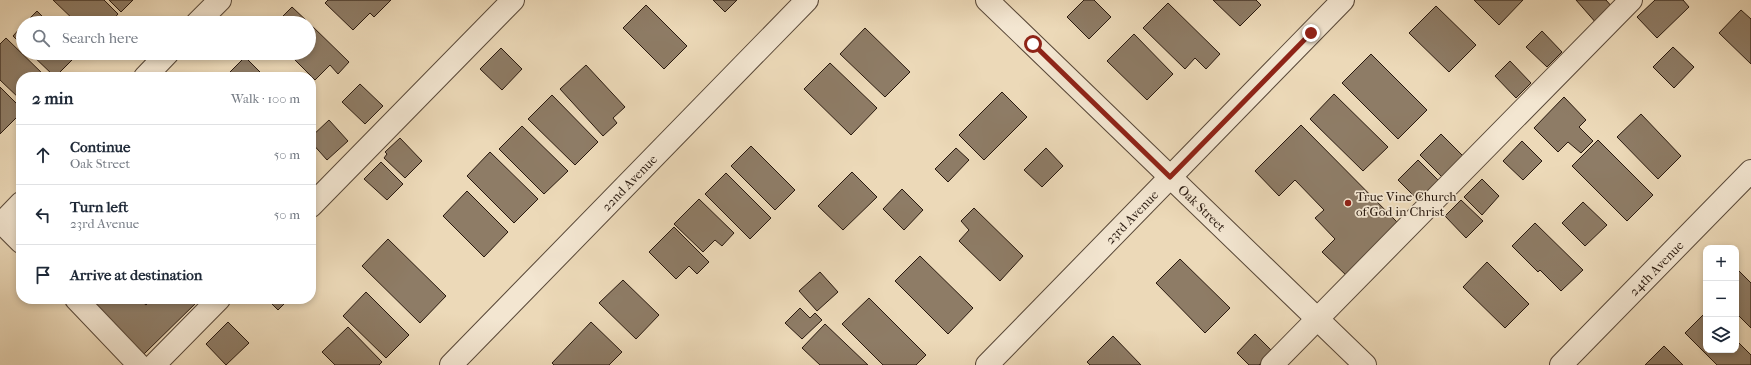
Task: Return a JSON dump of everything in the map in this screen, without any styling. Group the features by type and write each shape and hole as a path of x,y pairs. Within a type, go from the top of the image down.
{"street":[{"path":"204,16 220,0"},
{"path":"316,201 513,0"},
{"name":"22nd Avenue","path":"451,365 807,0"},
{"name":"Oak Street","path":"987,0 1365,365"},
{"name":"23rd Avenue","path":"987,365 1343,0"},
{"path":"1272,365 1631,0"},
{"path":"149,72 161,60"},
{"name":"24th Avenue","path":"1561,365 1751,171"},
{"path":"16,208 1,223 16,237"},
{"path":"81,304 140,365"},
{"path":"154,365 214,304"}],"building":[{"path":"53,0 104,0 118,14 116,16 70,16"},
{"path":"109,0 133,0 121,12"},
{"path":"328,0 391,0 374,17 370,13 353,30 325,3"},
{"path":"713,0 737,0 725,12"},
{"path":"1084,0 1094,0 1111,17 1089,39 1067,17"},
{"path":"1213,0 1256,0 1261,5 1240,26"},
{"path":"1474,0 1523,0 1499,25"},
{"path":"1576,0 1606,0 1613,8 1597,24"},
{"path":"1655,0 1683,0 1689,7 1657,38 1637,17"},
{"path":"1168,3 1220,54 1206,69 1195,58 1185,69 1143,28"},
{"path":"646,5 687,46 664,69 623,28"},
{"path":"1436,6 1476,45 1449,72 1409,33"},
{"path":"292,7 302,16 283,16"},
{"path":"1741,10 1751,19 1751,64 1719,33"},
{"path":"37,11 42,16 32,16"},
{"path":"865,28 910,72 885,97 840,54"},
{"path":"316,30 349,62 338,74 330,65 316,79 316,72 307,72 295,60 316,60"},
{"path":"1542,31 1562,52 1547,67 1526,47"},
{"path":"1134,34 1173,74 1147,100 1107,61"},
{"path":"6,38 16,48 16,60 29,60 41,72 16,72 16,95 0,80 0,44"},
{"path":"1673,47 1694,67 1674,88 1653,67"},
{"path":"501,48 522,69 502,90 480,69"},
{"path":"1371,54 1427,110 1398,139 1342,83"},
{"path":"37,60 72,60 60,72 50,72"},
{"path":"242,60 248,60 260,72 230,72"},
{"path":"1510,61 1531,83 1516,98 1495,76"},
{"path":"830,63 877,108 851,135 804,89"},
{"path":"586,65 625,107 613,118 617,123 603,136 560,89"},
{"path":"360,84 383,106 365,124 342,102"},
{"path":"0,87 16,103 16,118 0,134"},
{"path":"1002,92 1027,117 984,160 959,135"},
{"path":"1334,94 1388,147 1363,171 1310,119"},
{"path":"552,95 598,142 575,165 528,119"},
{"path":"1564,97 1586,120 1579,127 1593,141 1581,153 1568,142 1558,152 1534,128"},
{"path":"1641,114 1681,156 1658,179 1617,137"},
{"path":"329,120 348,141 327,160 316,148 316,132"},
{"name":"True Vine Church of God in Christ","path":"1301,125 1401,226 1349,278 1322,252 1335,239 1315,218 1324,210 1295,180 1279,196 1255,171"},
{"path":"522,126 568,171 544,194 499,149"},
{"path":"1441,134 1463,156 1442,177 1420,155"},
{"path":"400,138 422,161 405,178 384,158 387,154 385,152"},
{"path":"1598,140 1653,195 1627,221 1572,166"},
{"path":"1522,141 1542,161 1523,180 1503,161"},
{"path":"751,146 795,190 775,210 731,166"},
{"path":"956,148 969,160 948,182 935,169"},
{"path":"1046,148 1063,166 1042,187 1024,170"},
{"path":"490,152 538,199 514,223 467,176"},
{"path":"1418,160 1438,180 1418,200 1398,180"},
{"path":"381,162 403,184 387,200 364,179"},
{"path":"852,172 877,197 843,230 818,206"},
{"path":"726,173 771,218 750,239 705,194"},
{"path":"1482,179 1499,196 1482,215 1464,197"},
{"path":"902,189 923,210 904,230 883,209"},
{"path":"467,191 508,232 484,257 443,216"},
{"path":"699,199 734,233 722,246 715,240 703,252 674,224"},
{"path":"1461,200 1483,221 1466,238 1445,216"},
{"path":"1583,202 1607,225 1585,246 1562,223"},
{"path":"974,208 1023,256 1000,281 959,241 969,230 961,221"},
{"path":"1535,223 1583,270 1561,291 1540,270 1538,272 1512,246"},
{"path":"674,227 709,262 697,274 689,266 676,279 649,252"},
{"path":"388,239 446,296 420,323 362,266"},
{"path":"920,256 973,308 948,334 895,281"},
{"path":"1180,259 1230,308 1205,333 1156,283"},
{"path":"1487,262 1529,304 1505,328 1463,287"},
{"path":"1739,271 1751,283 1751,328 1739,316"},
{"path":"820,272 838,292 817,311 799,291"},
{"path":"623,280 659,315 636,339 599,303"},
{"path":"366,292 409,335 386,358 343,316"},
{"path":"869,298 926,355 916,365 883,365 842,324"},
{"path":"94,304 195,304 144,354"},
{"path":"272,304 284,304 278,310"},
{"path":"800,308 810,318 815,313 822,320 802,339 785,323"},
{"path":"1703,315 1703,351 1685,333"},
{"path":"228,322 249,343 226,365 206,344"},
{"path":"591,322 622,352 609,365 554,365 552,363"},
{"path":"825,324 868,365 820,365 802,348"},
{"path":"348,327 382,362 379,365 335,365 322,352"},
{"path":"1255,334 1272,351 1259,365 1249,365 1237,353"},
{"path":"1113,336 1141,365 1090,365 1087,362"},
{"path":"1739,343 1751,355 1751,365 1717,365 1705,353 1739,353"},
{"path":"1664,346 1683,365 1645,365"}],"place":[{"name":"True Vine Church of God in Christ","path":"1348,203"}],"route":[{"path":"1033,44 1170,177 1311,33"}]}
